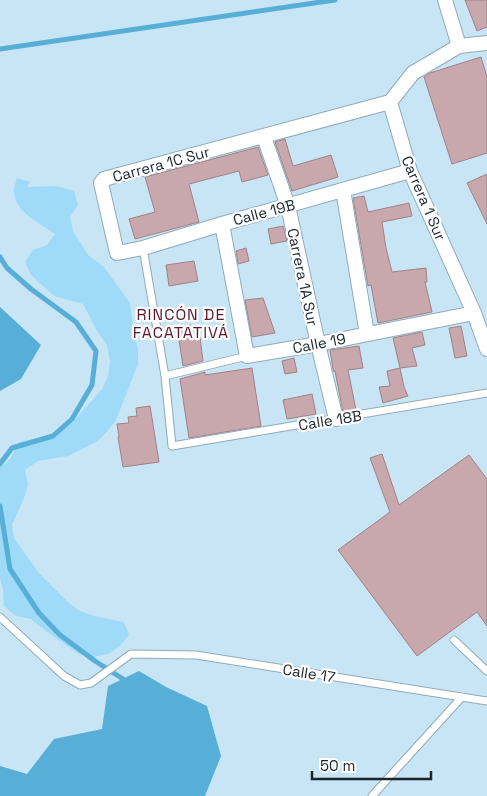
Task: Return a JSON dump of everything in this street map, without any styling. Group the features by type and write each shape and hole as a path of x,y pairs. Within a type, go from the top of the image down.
{"street":[{"path":"445,0 459,46"},
{"path":"264,136 390,102 413,73 459,46 487,43"},
{"name":"Carrera 1 Sur","path":"390,102 410,171 474,312 487,349"},
{"name":"Carrera 1A Sur","path":"264,136 288,206 336,419"},
{"name":"Carrera 1C Sur","path":"118,254 101,183 104,179 264,136"},
{"name":"Calle 19B","path":"118,254 410,171"},
{"path":"343,190 367,334"},
{"path":"222,224 247,356"},
{"name":"Calle 19","path":"247,356 318,344 474,312"}],"lane":[{"path":"143,248 165,376"},
{"name":"Calle 19","path":"165,376 247,356"},
{"name":"Calle 18B","path":"165,376 172,446 487,393"},
{"name":"Calle 17","path":"0,616 64,676 80,686 91,683 131,654 196,655 487,701"},
{"path":"454,640 487,671"},
{"path":"372,796 462,697"}],"shaded area":[{"path":"17,178 30,182 27,187 57,186 74,191 78,205 70,217 73,231 88,255 104,267 130,303 138,349 138,364 116,420 96,442 68,456 38,461 25,470 28,484 12,525 14,538 38,572 69,603 80,611 94,616 124,622 129,635 120,646 108,654 93,657 79,654 31,619 16,616 4,606 0,578 0,467 9,460 19,442 48,437 72,423 102,389 108,376 110,361 107,345 97,331 83,304 54,296 31,275 25,262 33,250 47,245 55,234 30,217 20,207 14,191"},
{"path":"0,307 41,345 21,379 0,391"},
{"path":"139,671 166,687 207,706 221,756 205,796 0,796 0,766 27,774 54,739 102,729 108,686"}],"building":[{"path":"465,0 487,0 487,27 477,31"},
{"path":"481,57 487,77 487,153 452,164 424,77 430,73"},
{"path":"285,139 293,166 331,155 338,177 292,191 275,142"},
{"path":"258,147 268,175 242,182 239,171 189,184 199,222 135,239 129,219 155,212 145,177"},
{"path":"487,174 487,224 467,183"},
{"path":"364,196 368,212 409,203 412,216 382,222 386,248 392,272 426,268 427,282 425,282 432,312 378,323 371,285 368,286 353,198"},
{"path":"283,226 287,241 271,244 268,229"},
{"path":"246,248 249,261 238,264 236,251"},
{"path":"194,261 198,281 169,286 166,265"},
{"path":"263,298 275,333 252,337 245,300"},
{"path":"191,325 193,338 200,337 203,361 183,366 177,327"},
{"path":"461,326 467,356 455,358 449,328"},
{"path":"422,332 425,345 412,348 417,366 400,368 393,338"},
{"path":"359,346 363,368 348,370 356,410 343,412 330,350"},
{"path":"294,358 297,372 285,374 282,361"},
{"path":"252,368 261,426 189,438 180,379 205,372 205,375"},
{"path":"400,368 408,396 383,403 379,387 390,386 387,371"},
{"path":"312,394 316,414 287,419 283,400"},
{"path":"150,406 159,462 123,467 117,424 129,423 128,417 137,416 136,408"},
{"path":"382,454 399,505 469,455 487,479 487,626 477,612 417,656 338,550 390,512 370,458"}],"waterway":[{"path":"0,49 335,0"},
{"path":"0,257 7,268 31,289 76,322 96,351 92,385 72,419 53,436 12,448 0,464"},
{"path":"0,506 10,569 39,613 60,635 123,679 125,685"}],"district":[{"name":"RINCÓN DE FACATATIVÁ","path":"181,323"}]}
